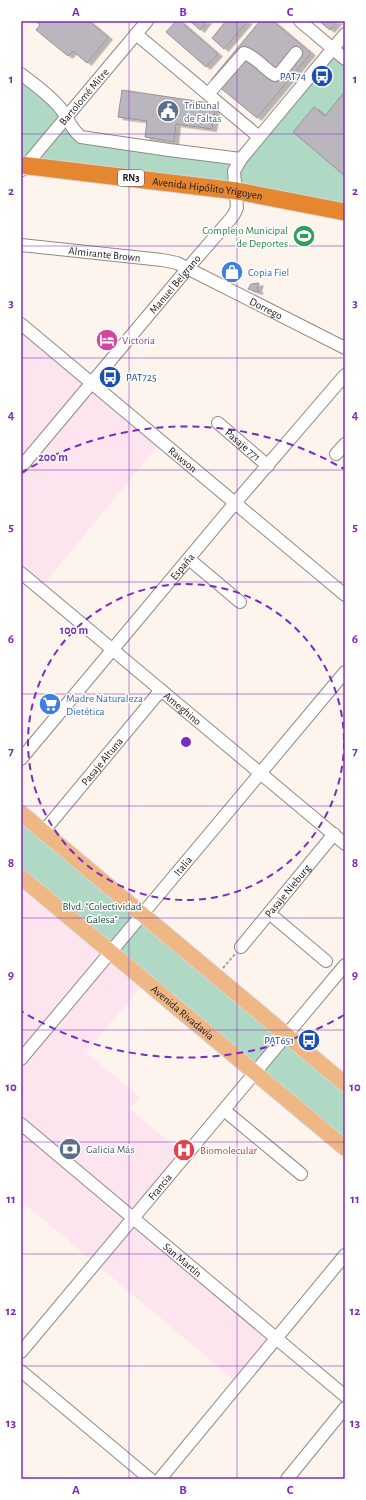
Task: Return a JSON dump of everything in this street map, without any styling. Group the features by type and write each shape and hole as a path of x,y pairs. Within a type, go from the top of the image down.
{"highway":[{"name":"Avenida Hipólito Yrigoyen","path":"23,167 237,191 345,212"}],"main road":[{"path":"21,813 345,1084"},
{"name":"Avenida Rivadavia","path":"21,877 345,1148"}],"street":[{"name":"Bartolomé Mitre","path":"23,167 66,118 146,21"},
{"path":"300,21 345,59"},
{"path":"136,34 259,137"},
{"name":"Manuel Belgrano","path":"21,467 233,216 237,208 237,191 234,171 241,159 345,34"},
{"path":"208,94 244,53 251,55 269,72 275,75 281,72 296,53"},
{"path":"21,74 51,98 62,110 75,132 81,137 241,159"},
{"name":"Almirante Brown","path":"21,245 162,260 177,263 188,268"},
{"name":"Dorrego","path":"188,268 345,348"},
{"name":"Rawson","path":"21,324 345,595"},
{"name":"España","path":"21,759 235,503 345,375"},
{"name":"Pasaje 771","path":"218,423 268,466"},
{"path":"336,454 345,444"},
{"path":"189,558 240,602"},
{"name":"Ameghino","path":"21,573 345,844"},
{"name":"Italia","path":"21,1059 345,672"},
{"name":"Pasaje Altuna","path":"43,832 162,690"},
{"name":"Pasaje Nieburg","path":"241,947 334,834"},
{"path":"269,913 326,961"},
{"name":"Francia","path":"21,1352 345,965"},
{"path":"224,1110 301,1174"},
{"name":"San Martín","path":"21,1124 345,1396"},
{"path":"160,1479 345,1255"},
{"path":"21,1371 150,1479"},
{"path":"287,1479 345,1408"}],"path":[{"path":"224,968 241,947"}],"shaded area":[{"path":"21,324 161,442 40,589 21,573"},
{"path":"21,877 146,981 86,1052 140,1097 130,1109 186,1156 133,1218 276,1337 239,1384 21,1201"}],"green space":[{"path":"333,49 345,59 345,212 21,165 21,74 75,132 241,159"},
{"name":"Blvd. “Colectividad Galesa”","path":"21,813 345,1084 345,1148 21,877"}],"building":[{"path":"36,21 89,21 108,37 87,63 73,51 68,56 36,30 40,25"},
{"path":"176,21 180,21 218,54 206,67 166,32"},
{"path":"190,21 207,21 200,30"},
{"path":"226,21 248,21 224,49 212,38"},
{"path":"260,21 273,21 311,53 257,118 211,80"},
{"path":"319,21 338,21 330,30"},
{"path":"122,90 216,104 212,129 176,124 174,142 145,137 147,121 118,117"},
{"path":"345,91 345,176 293,132 314,107 325,116"},
{"path":"259,283 257,289 259,291 258,292 248,289 251,284"}],"place":[{"name":"PAT74","path":"322,76"},
{"name":"Tribunal de Faltas","path":"168,111"},
{"name":"Complejo Municipal de Deportes","path":"304,236"},
{"name":"Copia Fiel","path":"232,272"},
{"name":"Victoria","path":"107,340"},
{"name":"PAT725","path":"110,377"},
{"name":"Madre Naturaleza Dietética","path":"50,704"},
{"name":"PAT651","path":"309,1040"},
{"name":"Galicia Más","path":"70,1149"},
{"name":"Biomolecular","path":"184,1150"}]}
